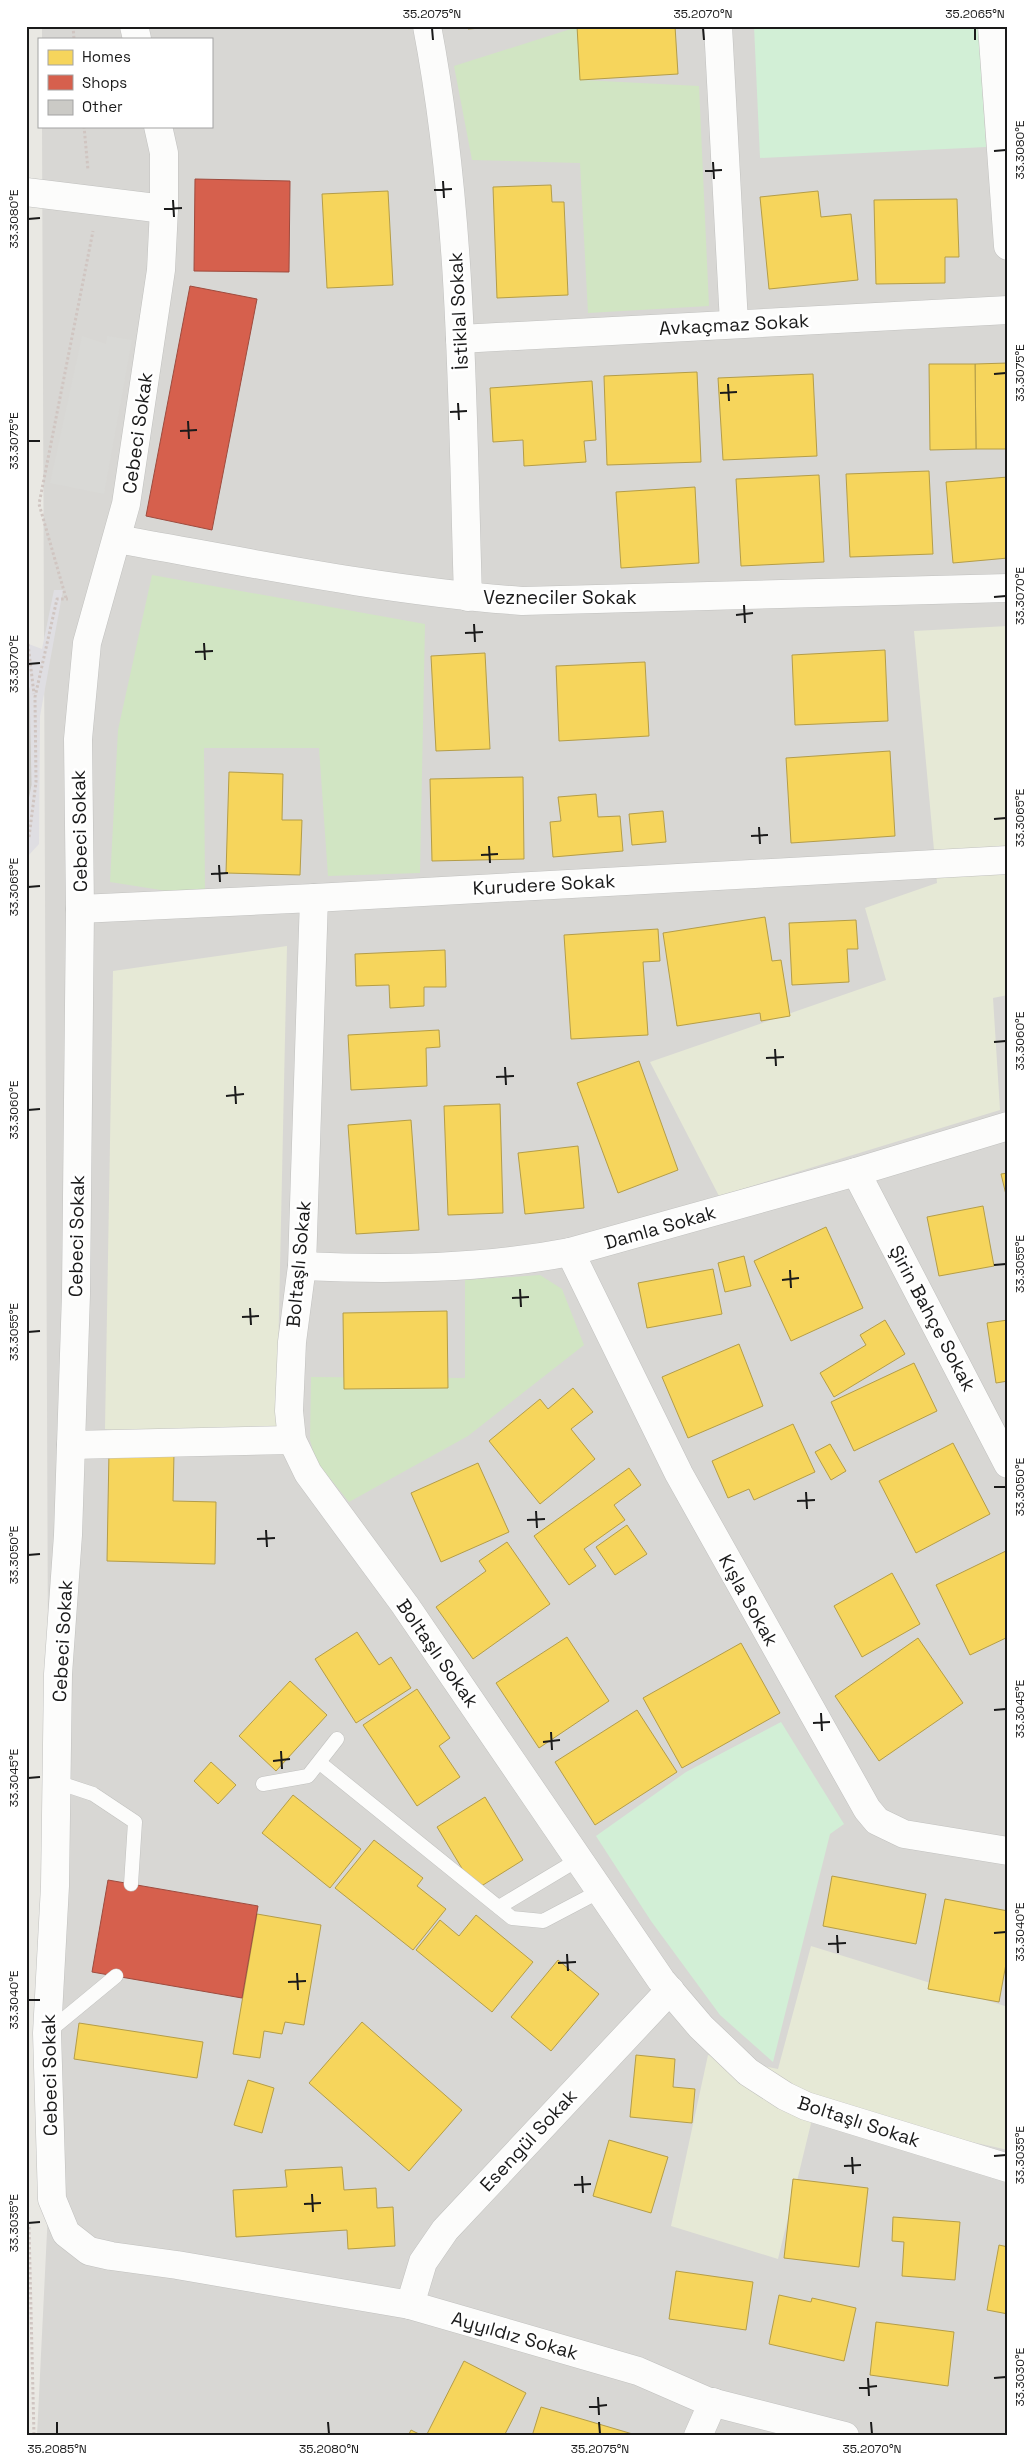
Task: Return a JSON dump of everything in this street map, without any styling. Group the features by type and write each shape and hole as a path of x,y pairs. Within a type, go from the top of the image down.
{"street":[{"name":"İstiklal Sokak","path":"427,26 445,140 452,212 460,338 468,597"},
{"path":"718,26 734,323"},
{"path":"992,26 1008,246"},
{"name":"Cebeci Sokak","path":"158,128 164,153 161,270 126,504 87,644 78,739 80,908 76,1294 68,1535 58,1674 55,1886 47,2033 52,2199 66,2233 88,2250 111,2256 177,2265"},
{"path":"26,192 164,209"},
{"name":"Avkaçmaz Sokak","path":"460,338 1008,310"},
{"name":"Vezneciler Sokak","path":"117,539 375,585 468,597 522,600 1008,588"},
{"name":"Kurudere Sokak","path":"80,908 314,898 1008,860"},
{"name":"Boltaşlı Sokak","path":"314,898 302,1266 292,1342 289,1411 292,1440 308,1473 405,1605 600,1891 670,1990 701,2027 748,2072 785,2096 806,2106 1008,2168"},
{"name":"Damla Sokak","path":"302,1266 453,1267 529,1260 570,1252 856,1172 1008,1126"},
{"name":"Şirin Bahçe Sokak","path":"856,1172 1004,1448"},
{"name":"Kışla Sokak","path":"570,1252 679,1474 867,1808 877,1821 904,1834 1008,1851"},
{"path":"71,1445 292,1440"},
{"name":"Esengül Sokak","path":"410,2305 423,2262 445,2230 670,1990"},
{"name":"Ayyıldız Sokak","path":"177,2265 410,2305 638,2371 713,2402 846,2436"},
{"path":"698,2436 713,2402"}],"lane":[{"path":"263,1784 308,1776 337,1739"},
{"path":"320,1763 512,1918 542,1921 600,1891"},
{"path":"57,1782 93,1794 135,1822 131,1884"},
{"path":"499,1907 579,1859"},
{"path":"47,2033 116,1976"}],"path":[{"path":"84,128 92,201"},
{"path":"35,697 57,599 101,597"},
{"path":"28,644 35,697 36,782 29,837"},
{"path":"29,2225 34,2436"}],"shaded area":[{"path":"42,26 1008,26 1008,2436 37,2436 50,2171 42,128 212,128 212,38 42,38"},
{"path":"82,336 106,344 107,336 132,340 104,494 50,483"},
{"path":"54,590 63,590 40,716 39,844 26,858 26,810 31,785 26,643 42,649"}],"green space":[{"path":"754,26 978,26 986,147 760,158"},
{"path":"577,27 583,80 699,86 709,306 588,313 580,163 472,160 454,66"},
{"path":"152,575 425,624 420,873 328,876 319,748 204,748 205,897 110,882 118,730"},
{"path":"1008,626 1008,995 993,998 1000,1110 719,1196 650,1062 886,980 865,908 937,883 914,631"},
{"path":"287,946 276,1451 105,1429 113,971"},
{"path":"540,1275 562,1289 584,1345 468,1436 349,1502 316,1461 310,1440 311,1377 465,1378 465,1280"},
{"path":"781,1722 844,1824 830,1834 773,2062 720,2015 651,1921 596,1836 686,1772"},
{"path":"811,1946 1008,2007 1008,2150 815,2107 778,2259 671,2226 708,2055 778,2069"}],"building: Homes":[{"path":"468,26 508,26 468,29"},
{"path":"577,26 675,26 678,74 580,80"},
{"path":"551,185 552,202 564,202 568,295 497,298 493,187"},
{"path":"388,191 393,285 327,288 322,194"},
{"path":"818,191 821,217 851,214 858,280 769,289 760,197"},
{"path":"957,199 959,257 945,257 945,283 876,284 874,200"},
{"path":"1008,363 1008,449 976,449 975,364"},
{"path":"929,364 975,364 976,449 930,450"},
{"path":"697,372 701,462 607,465 604,376"},
{"path":"813,374 817,456 723,460 718,378"},
{"path":"592,381 596,440 584,441 586,462 524,466 523,440 493,442 490,388"},
{"path":"929,471 933,554 850,557 846,474"},
{"path":"819,475 824,562 741,566 736,479"},
{"path":"1008,477 1008,558 953,563 946,482"},
{"path":"695,487 699,563 621,568 616,492"},
{"path":"885,650 888,721 795,725 792,655"},
{"path":"485,653 490,749 436,751 431,656"},
{"path":"645,662 649,736 559,741 556,666"},
{"path":"890,751 895,836 791,843 786,758"},
{"path":"229,772 283,774 282,820 302,820 300,875 226,873"},
{"path":"523,777 524,859 432,861 430,779"},
{"path":"596,794 598,817 620,816 623,851 553,857 550,822 561,821 558,797"},
{"path":"663,811 666,842 632,845 629,814"},
{"path":"765,917 772,961 781,960 790,1016 761,1021 760,1013 677,1026 663,933"},
{"path":"856,920 858,949 847,949 849,982 792,985 789,923"},
{"path":"658,929 660,961 643,962 648,1035 571,1039 564,935"},
{"path":"445,950 446,987 424,987 424,1006 390,1008 389,985 356,986 355,954"},
{"path":"439,1030 440,1047 426,1048 427,1086 351,1090 348,1035"},
{"path":"639,1061 678,1170 618,1193 577,1083"},
{"path":"500,1104 503,1213 448,1215 444,1106"},
{"path":"411,1120 419,1230 356,1234 348,1125"},
{"path":"578,1146 584,1208 525,1214 518,1153"},
{"path":"1008,1173 1008,1203 1001,1174"},
{"path":"983,1206 994,1266 939,1276 927,1217"},
{"path":"826,1227 863,1308 791,1341 754,1261"},
{"path":"744,1256 751,1286 725,1292 718,1263"},
{"path":"713,1269 722,1314 647,1328 638,1283"},
{"path":"447,1311 448,1388 344,1389 343,1313"},
{"path":"885,1320 905,1354 834,1397 820,1373 866,1345 860,1335"},
{"path":"1008,1320 1008,1381 996,1383 987,1323"},
{"path":"739,1344 763,1406 688,1438 662,1377"},
{"path":"914,1363 937,1411 854,1451 831,1402"},
{"path":"573,1388 593,1412 571,1429 595,1459 540,1504 489,1441 540,1399 548,1409"},
{"path":"793,1424 815,1472 754,1500 749,1489 728,1498 712,1461"},
{"path":"953,1443 990,1514 916,1553 879,1481"},
{"path":"830,1444 846,1471 831,1480 815,1452"},
{"path":"109,1451 174,1453 173,1501 216,1502 215,1564 107,1561"},
{"path":"478,1463 509,1532 441,1562 411,1493"},
{"path":"629,1468 641,1485 614,1505 625,1520 584,1549 596,1566 569,1585 534,1536"},
{"path":"627,1525 647,1554 615,1575 596,1547"},
{"path":"507,1542 550,1604 473,1659 436,1607 486,1571 479,1561"},
{"path":"1008,1550 1008,1637 970,1655 936,1585"},
{"path":"892,1573 920,1624 862,1657 834,1606"},
{"path":"357,1632 379,1665 391,1657 411,1688 356,1723 315,1659"},
{"path":"567,1637 609,1701 539,1748 496,1683"},
{"path":"918,1638 963,1703 879,1761 835,1696"},
{"path":"741,1643 780,1713 682,1768 643,1698"},
{"path":"290,1681 327,1715 276,1771 239,1736"},
{"path":"417,1689 450,1738 439,1746 460,1777 417,1806 363,1725"},
{"path":"637,1710 677,1772 595,1825 555,1762"},
{"path":"211,1762 236,1785 218,1804 194,1781"},
{"path":"293,1795 361,1849 330,1888 262,1833"},
{"path":"485,1797 523,1860 475,1890 437,1827"},
{"path":"374,1840 423,1878 417,1886 446,1909 413,1950 335,1888"},
{"path":"832,1876 926,1894 916,1944 823,1926"},
{"path":"945,1899 1008,1911 1008,1953 999,2002 928,1989"},
{"path":"257,1914 321,1925 304,2025 285,2022 282,2034 264,2031 260,2058 233,2054"},
{"path":"476,1915 533,1962 492,2012 416,1950 440,1920 459,1936"},
{"path":"558,1960 599,1994 551,2051 511,2017"},
{"path":"362,2022 462,2110 409,2171 309,2083"},
{"path":"79,2023 203,2042 197,2078 74,2059"},
{"path":"636,2055 675,2059 673,2087 695,2089 692,2123 630,2117"},
{"path":"248,2080 274,2088 262,2133 234,2125"},
{"path":"609,2140 668,2157 651,2213 593,2196"},
{"path":"342,2167 344,2190 376,2188 377,2208 393,2207 395,2246 348,2249 347,2230 236,2237 233,2190 287,2187 285,2170"},
{"path":"793,2179 868,2188 859,2267 784,2258"},
{"path":"893,2217 960,2222 955,2280 902,2276 904,2242 892,2241"},
{"path":"999,2245 1008,2247 1008,2314 987,2310"},
{"path":"676,2271 753,2282 746,2330 669,2319"},
{"path":"779,2295 811,2302 812,2298 856,2308 844,2361 769,2344"},
{"path":"876,2322 954,2332 948,2386 870,2375"},
{"path":"464,2361 526,2393 504,2436 426,2436"},
{"path":"541,2407 636,2435 532,2436"},
{"path":"411,2430 423,2436 408,2436"}],"building: Shops":[{"path":"195,179 290,181 289,272 194,271"},
{"path":"190,286 257,299 212,530 146,516"},
{"path":"108,1880 258,1906 242,1998 92,1972"}],"building: Other":[{"path":"26,676 29,689 31,785 26,810"}]}
